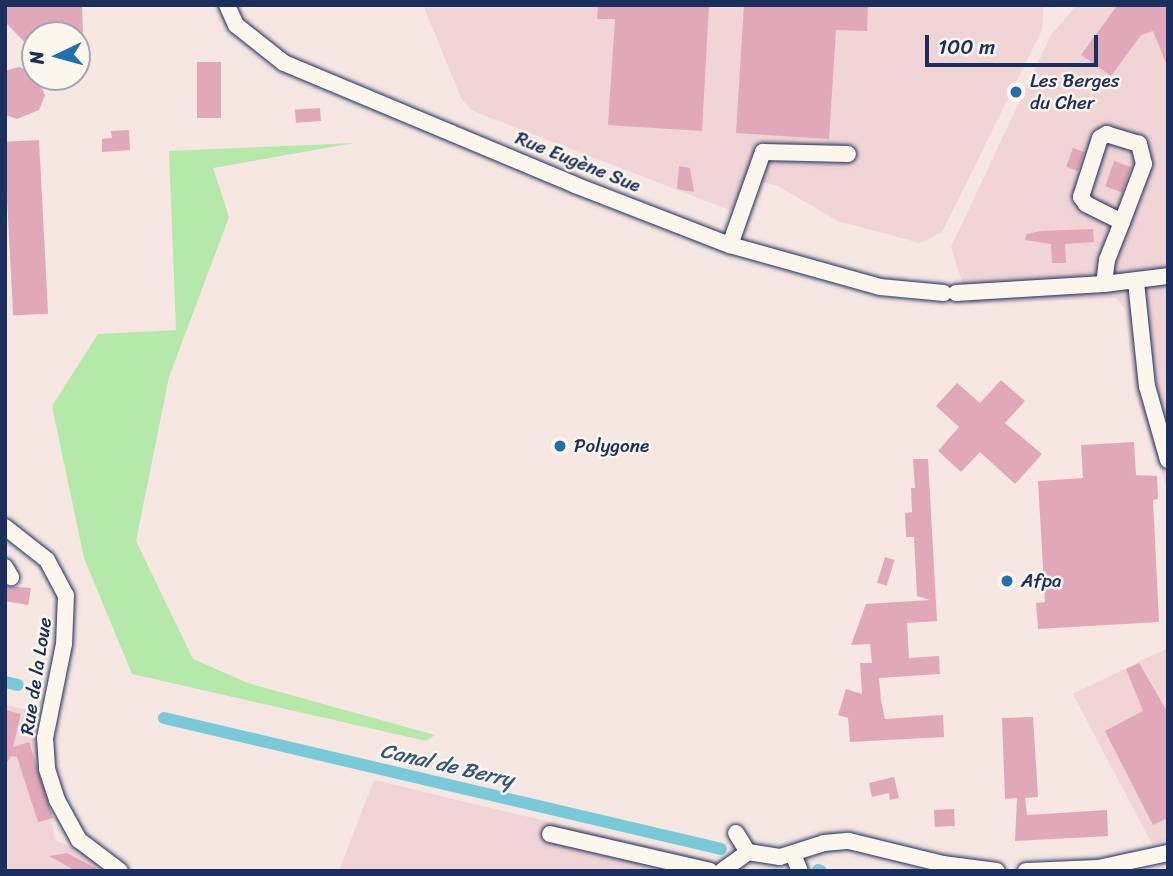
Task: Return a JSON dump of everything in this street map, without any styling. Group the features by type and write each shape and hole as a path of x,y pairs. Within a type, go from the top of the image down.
{"street":[{"name":"Rue Eugène Sue","path":"228,5 236,24 284,63 730,245 880,287 950,293 1104,285 1168,276"},
{"path":"1104,285 1122,222 1144,164 1139,144 1107,134 1100,138 1081,197 1086,204 1122,222"},
{"path":"730,245 763,152 848,154"},
{"path":"1136,282 1147,386 1168,460"},
{"name":"Rue de la Loue","path":"5,527 47,560 66,595 64,644 45,738 47,769 57,800 79,839 120,871"},
{"path":"736,833 748,852"},
{"path":"550,834 710,871"},
{"path":"722,871 748,852 793,855 824,843 849,841 943,864 998,871"},
{"path":"1026,871 1098,868 1168,853"},
{"path":"793,855 800,871"}],"shaded area":[{"path":"423,5 1044,5 1042,30 942,232 920,243 838,221 776,185 744,179 732,211 473,111 462,100"},
{"path":"1077,5 1168,5 1168,492 1135,393 1125,309 1116,298 969,304 951,247 1051,35"},
{"path":"1168,648 1168,839 1152,844 1073,694"},
{"path":"5,705 32,711 55,840 122,871 5,871"},
{"path":"374,780 756,871 339,871"}],"green space":[{"path":"354,143 213,168 229,217 169,377 136,541 193,659 248,683 435,735 426,741 132,674 84,558 52,406 98,334 176,330 169,151"}],"building":[{"path":"5,5 82,5 83,21 21,21 21,39 5,22"},
{"path":"598,5 709,5 702,131 608,125 615,19 597,19"},
{"path":"744,5 868,5 867,31 836,30 829,139 736,133"},
{"path":"1168,5 1168,68 1153,31 1141,35 1111,76 1081,55 1116,7"},
{"path":"197,62 221,62 221,118 197,118"},
{"path":"21,68 21,91 43,91 45,95 39,110 17,119 5,115 5,71"},
{"path":"320,108 321,121 296,123 295,110"},
{"path":"129,130 130,150 102,152 102,139 112,138 111,131"},
{"path":"39,140 48,314 13,316 5,142"},
{"path":"1073,148 1084,152 1077,171 1066,167"},
{"path":"1114,161 1131,167 1122,192 1105,187"},
{"path":"679,166 690,168 694,192 677,189"},
{"path":"1093,229 1094,242 1065,244 1066,263 1052,263 1051,244 1025,240 1027,234 1041,231"},
{"path":"1001,380 1025,401 1005,423 1042,454 1015,484 980,452 961,472 938,451 959,427 936,406 957,383 980,403"},
{"path":"1134,442 1136,475 1157,476 1158,499 1153,500 1159,622 1038,629 1036,603 1045,602 1038,481 1083,478 1081,445"},
{"path":"913,459 928,459 937,621 907,623 909,658 939,656 940,674 879,678 881,700 885,719 943,715 944,737 850,742 848,718 838,715 846,689 862,694 860,663 872,663 870,644 851,645 866,604 930,600 917,596 914,537 906,537 905,513 912,512 911,488 915,488"},
{"path":"885,557 895,560 887,586 877,583"},
{"path":"5,586 31,588 28,605 5,601"},
{"path":"1139,663 1168,713 1168,818 1153,825 1105,731 1143,711 1126,669"},
{"path":"5,710 21,714 13,747 29,742 53,818 38,822 17,757 11,756 5,765"},
{"path":"1033,717 1038,797 1025,798 1027,815 1107,810 1108,836 1015,841 1017,798 1005,799 1002,718"},
{"path":"894,777 899,798 890,800 889,793 872,797 869,783"},
{"path":"954,809 955,826 935,827 934,810"},
{"path":"67,853 101,871 76,871 49,856"}],"waterway":[{"name":"Canal de Berry","path":"5,682 18,685"},
{"name":"Canal de Berry","path":"164,718 721,849"}],"place":[{"name":"Les Berges du Cher","path":"1016,92"},
{"name":"Polygone","path":"560,446"},
{"name":"Afpa","path":"1007,581"}]}
